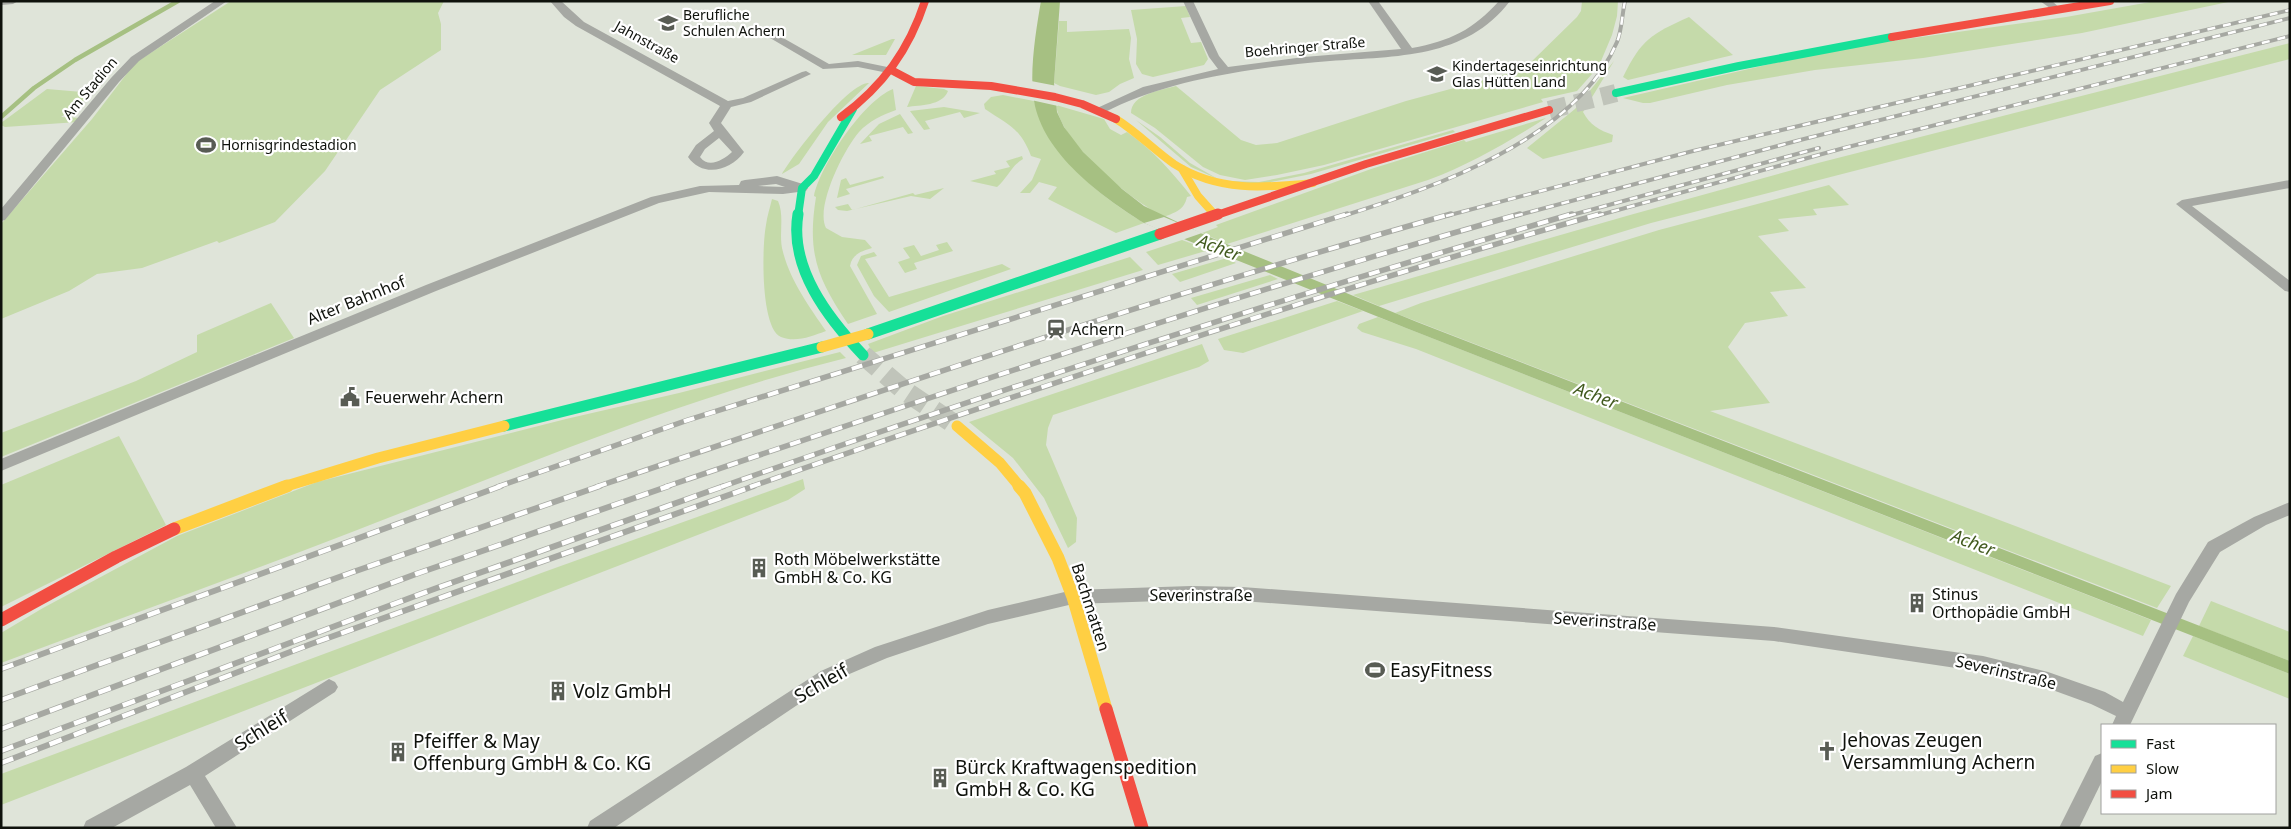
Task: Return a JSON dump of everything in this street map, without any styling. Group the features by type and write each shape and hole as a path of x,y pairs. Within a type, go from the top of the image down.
{"main road":[{"path":"828,128 835,120 853,110 893,71 906,54 921,21 925,1"},
{"path":"1616,93 1688,75 1894,36 2057,10 2069,4 2110,1"},
{"path":"893,71 914,82 963,84 1020,90 1082,104 1099,110 1134,129 1182,169 1207,182 1225,187 1249,189 1313,182"},
{"path":"853,110 846,124 828,149 814,176 802,188 795,231 799,256 826,313 863,355"},
{"path":"1,620 85,573 185,524 316,476 457,437 702,379 868,334 1215,215 1227,202 1313,182 1411,150 1549,110"},
{"path":"1182,169 1198,196 1215,215"},
{"path":"799,175 797,180 802,188"},
{"path":"1207,182 1227,202"},
{"name":"Bachmatten","path":"957,426 1000,463 1025,493 1058,558 1073,597 1142,828"}],"street":[{"path":"1,2 13,1"},
{"name":"Am Stadion","path":"1,217 80,124 114,80 134,59 222,1"},
{"name":"Jahnstraße","path":"556,1 568,15 580,24 727,105"},
{"path":"1188,1 1214,57 1225,71"},
{"path":"1373,1 1410,52"},
{"name":"Boehringer Straße","path":"1099,110 1125,96 1140,91 1225,71 1307,60 1385,56 1410,52 1449,41 1477,29 1498,11 1505,1"},
{"path":"2045,1 2057,10"},
{"path":"769,33 827,67 858,64 893,71"},
{"path":"719,133 715,123 719,114 727,105 747,100 806,74"},
{"path":"2290,184 2182,204 2290,288"},
{"name":"Alter Bahnhof","path":"1,465 655,200 689,191 729,188 772,192 802,188"},
{"path":"2124,719 2179,606 2214,547 2260,521 2290,508"},
{"name":"Severinstraße","path":"1073,597 1191,593 1242,594 1774,634 1983,664 2048,680 2098,698 2124,719"},
{"name":"Schleif","path":"597,828 827,676 881,652 988,618 1073,597"},
{"name":"Schleif","path":"93,828 194,773 329,687"},
{"path":"2069,828 2101,764"},
{"path":"194,773 227,828"}],"shaded area":[{"name":"Hornisgrindestadion","path":"231,1 444,1 438,13 441,24 441,50 380,90 325,171 275,222 219,243 217,241 142,268 97,274 69,291 1,319 1,224 92,119 135,63"},
{"path":"1582,1 1618,1 1617,16 1612,35 1601,61 1577,91 1541,99 1543,102 1324,165 1245,180 1220,175 1203,167 1155,128 1131,113 1136,101 1142,97 1176,86 1241,140 1256,145 1277,143 1406,101 1517,71 1529,64 1577,17 1581,11"},
{"path":"2156,1 2233,1 2082,33 1923,58 1815,70 1727,85 1650,103 1623,98 1779,62 1870,44 2066,17"},
{"path":"1186,6 1190,17 1181,18 1191,43 1201,42 1208,59 1204,65 1153,77 1142,74 1136,64 1137,39 1131,10"},
{"path":"1689,17 1733,55 1628,80 1623,77 1629,64 1648,40 1665,28"},
{"path":"1059,21 1067,21 1067,32 1129,29 1131,38 1129,59 1134,78 1120,84 1109,92 1096,95 1054,83"},
{"path":"895,39 886,55 852,55"},
{"path":"2290,43 2290,59 1651,223 1379,306 1353,295 1818,163"},
{"path":"1614,61 1583,112 1595,126 1613,135 1612,142 1543,159 1527,148 1575,109"},
{"path":"869,83 828,122 799,164 782,174 797,152 836,106 860,86"},
{"path":"916,86 948,91 941,100 936,102 907,107"},
{"path":"47,89 94,93 61,117 82,118 78,122 5,127 1,125 1,123"},
{"path":"893,89 896,110 871,122 853,140 839,164 824,207 826,228 842,237 865,240 872,248 855,256 850,266 877,314 848,324 829,293 817,264 813,234 816,197 814,196 825,168 844,136 869,107 881,96"},
{"path":"1003,95 1034,101 1041,121 1051,139 1077,172 1126,212 1144,223 1116,233 1048,199 1057,187 1039,182 1030,193 1020,193 1032,180 1041,159 1031,156 1018,133 1007,123 985,109 984,104 991,97"},
{"path":"1056,105 1104,119 1110,129 1121,135 1127,132 1162,162 1191,196 1187,197 1184,205 1179,210 1164,217 1150,209 1116,184 1084,153 1061,121"},
{"path":"944,107 980,113 964,118 960,112 925,121 930,129 924,130 910,111"},
{"path":"900,114 913,133 908,134 903,127 869,136 872,141 860,144 879,124"},
{"path":"1546,118 1489,152 1428,180 1227,244 1202,233 1218,227 1216,225 1371,169 1464,140 1466,142"},
{"path":"1136,120 1160,137 1190,163 1218,179 1191,167"},
{"path":"1453,130 1455,132 1311,174 1252,186 1225,181 1259,182 1304,173"},
{"path":"1022,156 1023,159 1015,165 997,187 970,181 996,174 994,171 1010,167 1006,161"},
{"path":"883,176 884,178 846,189 850,194 837,198 841,180 846,178 850,185"},
{"path":"1829,185 1849,205 1813,209 1817,215 1778,219 1789,231 1758,236 1806,288 1770,292 1788,316 1745,323 1728,347 1770,403 1710,411 2171,586 2157,608 1395,313 1421,303 1659,230"},
{"path":"944,188 930,199 911,196 856,209 913,193 915,195"},
{"path":"772,199 778,201 780,207 781,240 790,273 826,331 804,338 787,339 781,337 774,330 769,319 763,267 766,222"},
{"path":"848,204 852,210 838,210 835,207"},
{"path":"1182,240 1209,250 1158,265 1146,252"},
{"path":"947,242 953,251 914,263 917,269 905,273 898,262 910,258 903,248 914,245 921,256 939,250 936,245"},
{"path":"874,252 877,256 865,259 889,297 1002,264 1011,269 889,312 874,296 857,265 861,256"},
{"path":"1130,257 1143,270 873,353 868,344 943,316"},
{"path":"1227,258 1236,263 1180,282 1172,274"},
{"path":"1270,275 1278,279 1197,305 1191,298"},
{"path":"1337,301 1363,311 1243,353 1224,350 1218,339"},
{"path":"271,303 294,338 1,457 1,433 136,381 197,352 197,335"},
{"path":"1378,317 2151,620 2143,636 1416,349 1362,332 1357,328 1359,324"},
{"path":"1202,344 1209,361 1199,367 1053,415 1048,428 1046,445 1077,518 1076,542 1068,548 1044,498 1013,458 969,422"},
{"path":"840,352 846,358 720,394 597,437 308,549 1,663 1,633 43,608 177,536 317,482"},
{"path":"119,436 166,525 1,607 1,485"},
{"path":"803,479 805,489 788,500 1,805 1,774 544,572"},
{"path":"2211,601 2290,632 2290,661 2199,626"},
{"path":"2193,636 2290,674 2290,699 2183,656"}],"water":[{"name":"Acher","path":"1041,1 1060,1 1054,83 1057,112 1064,127 1083,152 1122,189 1144,206 1207,236 1417,322 2290,661 2290,674 1406,328 1144,223 1110,200 1076,172 1049,139 1040,120 1034,101 1032,77"}],"pier":[{"path":"1031,81 1057,86 1058,106 1031,100"},
{"path":"1164,217 1202,233 1182,240 1144,223"}],"waterway":[{"path":"1,117 34,88 75,60 178,1"}],"tunnel":[{"path":"1549,110 1616,93"},
{"path":"863,355 905,391 957,426"}],"railway":[{"path":"1343,216 1460,174 1500,154 1537,132 1570,106 1597,76 1617,42 1625,1"},
{"path":"1446,216 1693,151 2290,10"},
{"path":"1515,216 1804,139 2290,18"},
{"path":"1596,216 1844,148 2290,36"},
{"path":"1568,216 1819,148"},
{"path":"497,487 688,420 1347,214"},
{"path":"596,487 915,380 1129,311 1236,277 1451,214"},
{"path":"665,487 984,380 1198,311 1305,277 1520,214"},
{"path":"721,487 932,414 1145,344 1465,245 1572,214"},
{"path":"750,487 961,414 1173,344 1386,277 1600,214"},
{"path":"1,669 501,486"},
{"path":"1,700 353,572 600,486"},
{"path":"1,729 416,574 669,486"},
{"path":"1,751 434,589 724,486"},
{"path":"1,763 311,644 754,486"}],"traffic: fast":[{"path":"1616,93 1739,66 1892,37"},
{"path":"853,109 814,176 802,188 795,231 799,256 815,292 837,327 863,355"},
{"path":"868,334 1160,234"},
{"path":"504,426 822,347"}],"traffic: slow":[{"path":"1116,119 1134,131 1174,164 1215,183 1246,187 1313,183"},
{"path":"1182,169 1198,196 1215,215"},
{"path":"822,347 868,334"},
{"path":"174,529 214,512 295,483 378,458 504,426"},
{"path":"957,426 1000,463 1025,493 1058,558 1073,597 1106,709"}],"traffic: jam":[{"path":"841,117 870,94 894,67 912,36 925,1"},
{"path":"1892,37 2110,1"},
{"path":"893,71 914,82 991,86 1055,97 1082,104 1116,119"},
{"path":"1160,234 1366,164 1549,110"},
{"path":"1,620 116,557 174,529"},
{"path":"1106,709 1142,828"}],"place":[{"name":"Berufliche Schulen Achern","path":"668,23"},
{"name":"Kindertageseinrichtung Glas Hütten Land","path":"1437,74"},
{"name":"Hornisgrindestadion","path":"206,145"},
{"name":"Achern","path":"1056,329"},
{"name":"Feuerwehr Achern","path":"350,397"},
{"name":"Roth Möbelwerkstätte GmbH & Co. KG","path":"759,568"},
{"name":"Stinus Orthopädie GmbH","path":"1917,603"},
{"name":"EasyFitness","path":"1375,670"},
{"name":"Volz GmbH","path":"558,691"},
{"name":"Jehovas Zeugen Versammlung Achern","path":"1827,751"},
{"name":"Pfeiffer & May Offenburg GmbH & Co. KG","path":"398,752"},
{"name":"Bürck Kraftwagenspedition GmbH & Co. KG","path":"940,778"}]}
